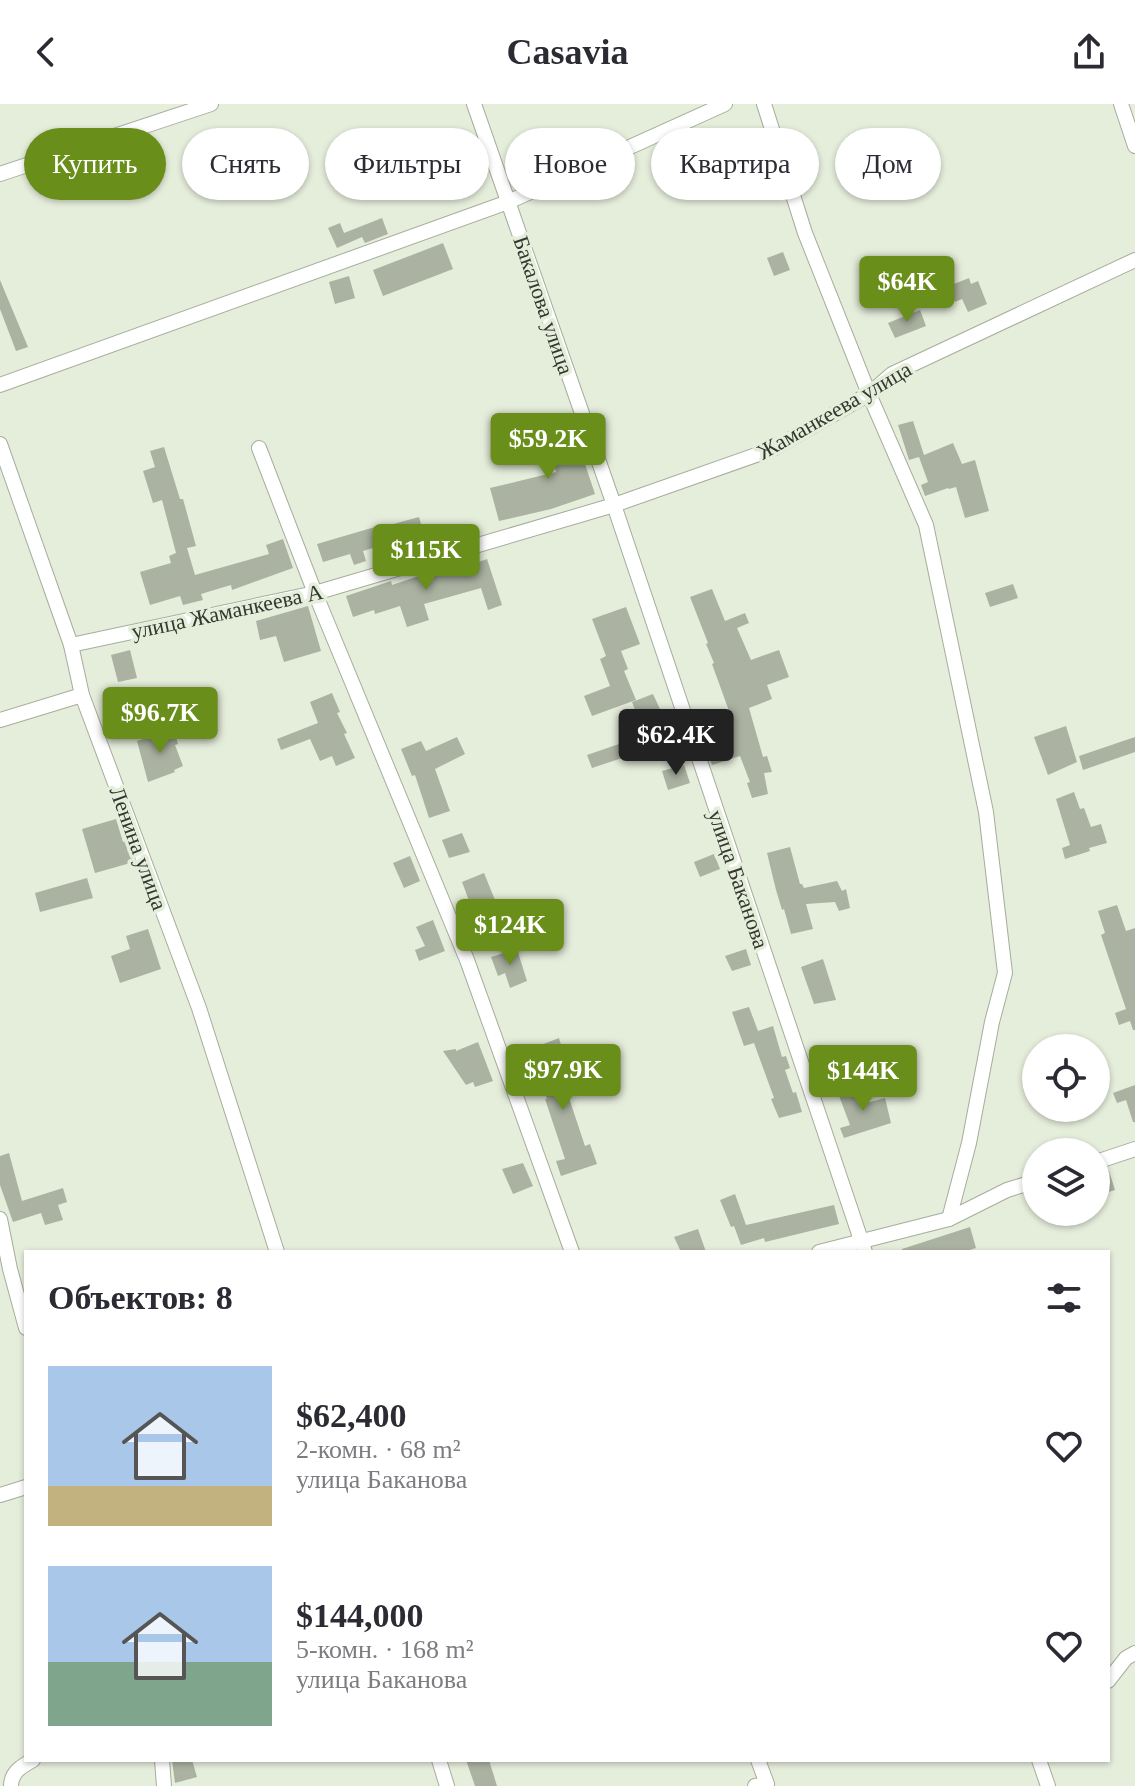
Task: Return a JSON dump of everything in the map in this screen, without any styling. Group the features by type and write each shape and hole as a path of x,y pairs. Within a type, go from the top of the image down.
{"street":[{"path":"0,174 211,104"},
{"name":"Бакалова улица","path":"474,104 614,505"},
{"path":"0,385 508,202 725,104"},
{"path":"764,104 805,233 869,394 926,525 986,812 1005,973 992,1022 969,1143 949,1219"},
{"path":"1121,104 1135,146"},
{"name":"Жаманкеева улица","path":"614,505 773,449 869,394 892,374 1135,260"},
{"name":"Ленина улица","path":"0,444 71,645 82,695 199,1008 276,1250"},
{"path":"259,448 315,593 467,960 571,1250"},
{"name":"улица Жаманкеева А","path":"71,645 315,593 614,505"},
{"name":"улица Баканова","path":"614,505 863,1246"},
{"path":"0,720 82,695"},
{"path":"1110,1157 1135,1149"},
{"path":"834,1250 863,1246 949,1219 1022,1185"},
{"path":"0,1219 24,1321"},
{"path":"0,1495 24,1488"},
{"path":"1110,1678 1126,1658 1135,1653"},
{"path":"11,1786 17,1769 29,1762"},
{"path":"162,1762 164,1786"},
{"path":"440,1762 447,1786"},
{"path":"755,1786 767,1784 759,1762"},
{"path":"1042,1762 1048,1786"}],"building":[{"path":"382,218 388,234 365,243 362,237 337,248 328,228 340,223 344,233"},
{"path":"443,243 453,269 383,296 373,270"},
{"path":"783,252 790,270 774,276 767,258"},
{"path":"349,276 355,298 335,304 329,282"},
{"path":"969,278 971,284 978,281 987,304 968,312 962,299 955,302 949,286"},
{"path":"0,280 28,347 16,351 0,309"},
{"path":"920,310 926,326 895,338 888,323"},
{"path":"913,421 924,455 953,443 962,464 975,460 989,511 965,518 956,487 925,496 921,485 928,482 919,457 909,460 898,425"},
{"path":"571,422 595,494 551,509 499,521 490,488 556,472 544,433"},
{"path":"164,447 196,546 187,548 195,575 269,554 266,545 283,539 293,568 232,590 231,585 201,594 203,600 183,605 180,596 150,605 140,572 171,563 169,556 176,553 162,500 153,503 143,471 155,467 150,451"},
{"path":"419,517 425,538 408,543 407,538 363,551 366,561 354,565 350,554 323,562 317,544"},
{"path":"487,559 502,605 488,610 481,588 424,604 429,620 407,627 400,606 353,617 346,596 391,581 392,585 440,569 454,567 455,570"},
{"path":"1013,584 1018,598 990,607 985,593"},
{"path":"712,589 725,621 745,613 749,623 737,628 751,660 779,650 789,677 767,685 772,699 749,708 763,757 767,756 772,772 764,773 768,794 752,798 747,783 750,782 740,756 712,765 701,733 733,722 690,597"},
{"path":"308,606 321,651 284,662 276,636 260,640 256,621"},
{"path":"626,607 640,644 621,651 628,669 624,671 636,700 592,716 584,696 610,686 600,659 606,656 592,619"},
{"path":"130,650 137,678 118,682 111,655"},
{"path":"332,693 355,758 336,766 332,756 320,761 310,739 281,750 277,739 318,723 310,702"},
{"path":"653,694 672,735 651,744 652,748 592,768 587,755 648,734 632,702"},
{"path":"1066,726 1077,762 1048,775 1034,737"},
{"path":"174,730 178,744 175,745 183,766 148,782 137,741"},
{"path":"457,737 465,754 435,769 450,811 429,818 415,775 412,776 401,749 421,741 426,751"},
{"path":"1135,737 1135,752 1083,770 1079,756"},
{"path":"684,765 690,783 668,790 662,771"},
{"path":"1074,792 1091,827 1101,824 1107,843 1065,859 1062,848 1070,845 1056,799"},
{"path":"116,819 123,842 126,841 134,862 95,873 82,829"},
{"path":"462,833 470,852 449,858 442,840"},
{"path":"790,847 800,884 804,888 837,881 842,891 846,889 850,908 839,911 835,902 806,904 813,929 791,934 767,853"},
{"path":"714,854 720,869 700,877 694,862"},
{"path":"410,856 420,881 404,888 393,863"},
{"path":"484,873 495,900 471,906 462,882"},
{"path":"87,878 93,898 40,912 35,893"},
{"path":"1117,905 1126,931 1135,928 1135,1030 1130,1021 1119,1025 1115,1013 1126,1009 1101,935 1105,933 1098,911"},
{"path":"433,920 445,951 419,961 415,950 425,946 416,927"},
{"path":"148,929 161,969 120,983 111,956 130,949 126,936"},
{"path":"517,949 527,981 510,988 505,973 498,976 491,957"},
{"path":"746,949 751,965 732,971 725,956"},
{"path":"823,959 836,1000 814,1004 801,967"},
{"path":"749,1007 758,1031 773,1026 782,1057 786,1056 790,1068 785,1070 802,1112 779,1118 754,1043 744,1046 732,1012"},
{"path":"559,1038 563,1052 554,1055 556,1064 585,1146 590,1144 597,1164 561,1176 556,1161 565,1159 545,1099 541,1080 544,1079 533,1048"},
{"path":"478,1042 493,1081 475,1087 473,1082 466,1085 443,1051 456,1051"},
{"path":"1135,1085 1133,1122 1126,1100 1117,1103 1113,1093"},
{"path":"860,1087 866,1103 885,1098 891,1123 844,1138 840,1128 850,1125 838,1093"},
{"path":"9,1153 22,1201 63,1188 67,1202 58,1205 63,1220 45,1225 41,1213 13,1222 0,1185 0,1156"},
{"path":"523,1163 533,1186 513,1194 502,1169"},
{"path":"1110,1174 1115,1190 1110,1192"},
{"path":"735,1194 746,1225 834,1205 839,1224 741,1245 720,1200"},
{"path":"970,1227 976,1248 970,1250 902,1249"},
{"path":"698,1229 705,1250 680,1250 674,1237"},
{"path":"172,1762 193,1762 197,1777 175,1783"},
{"path":"467,1762 490,1762 497,1786 475,1786"}]}
